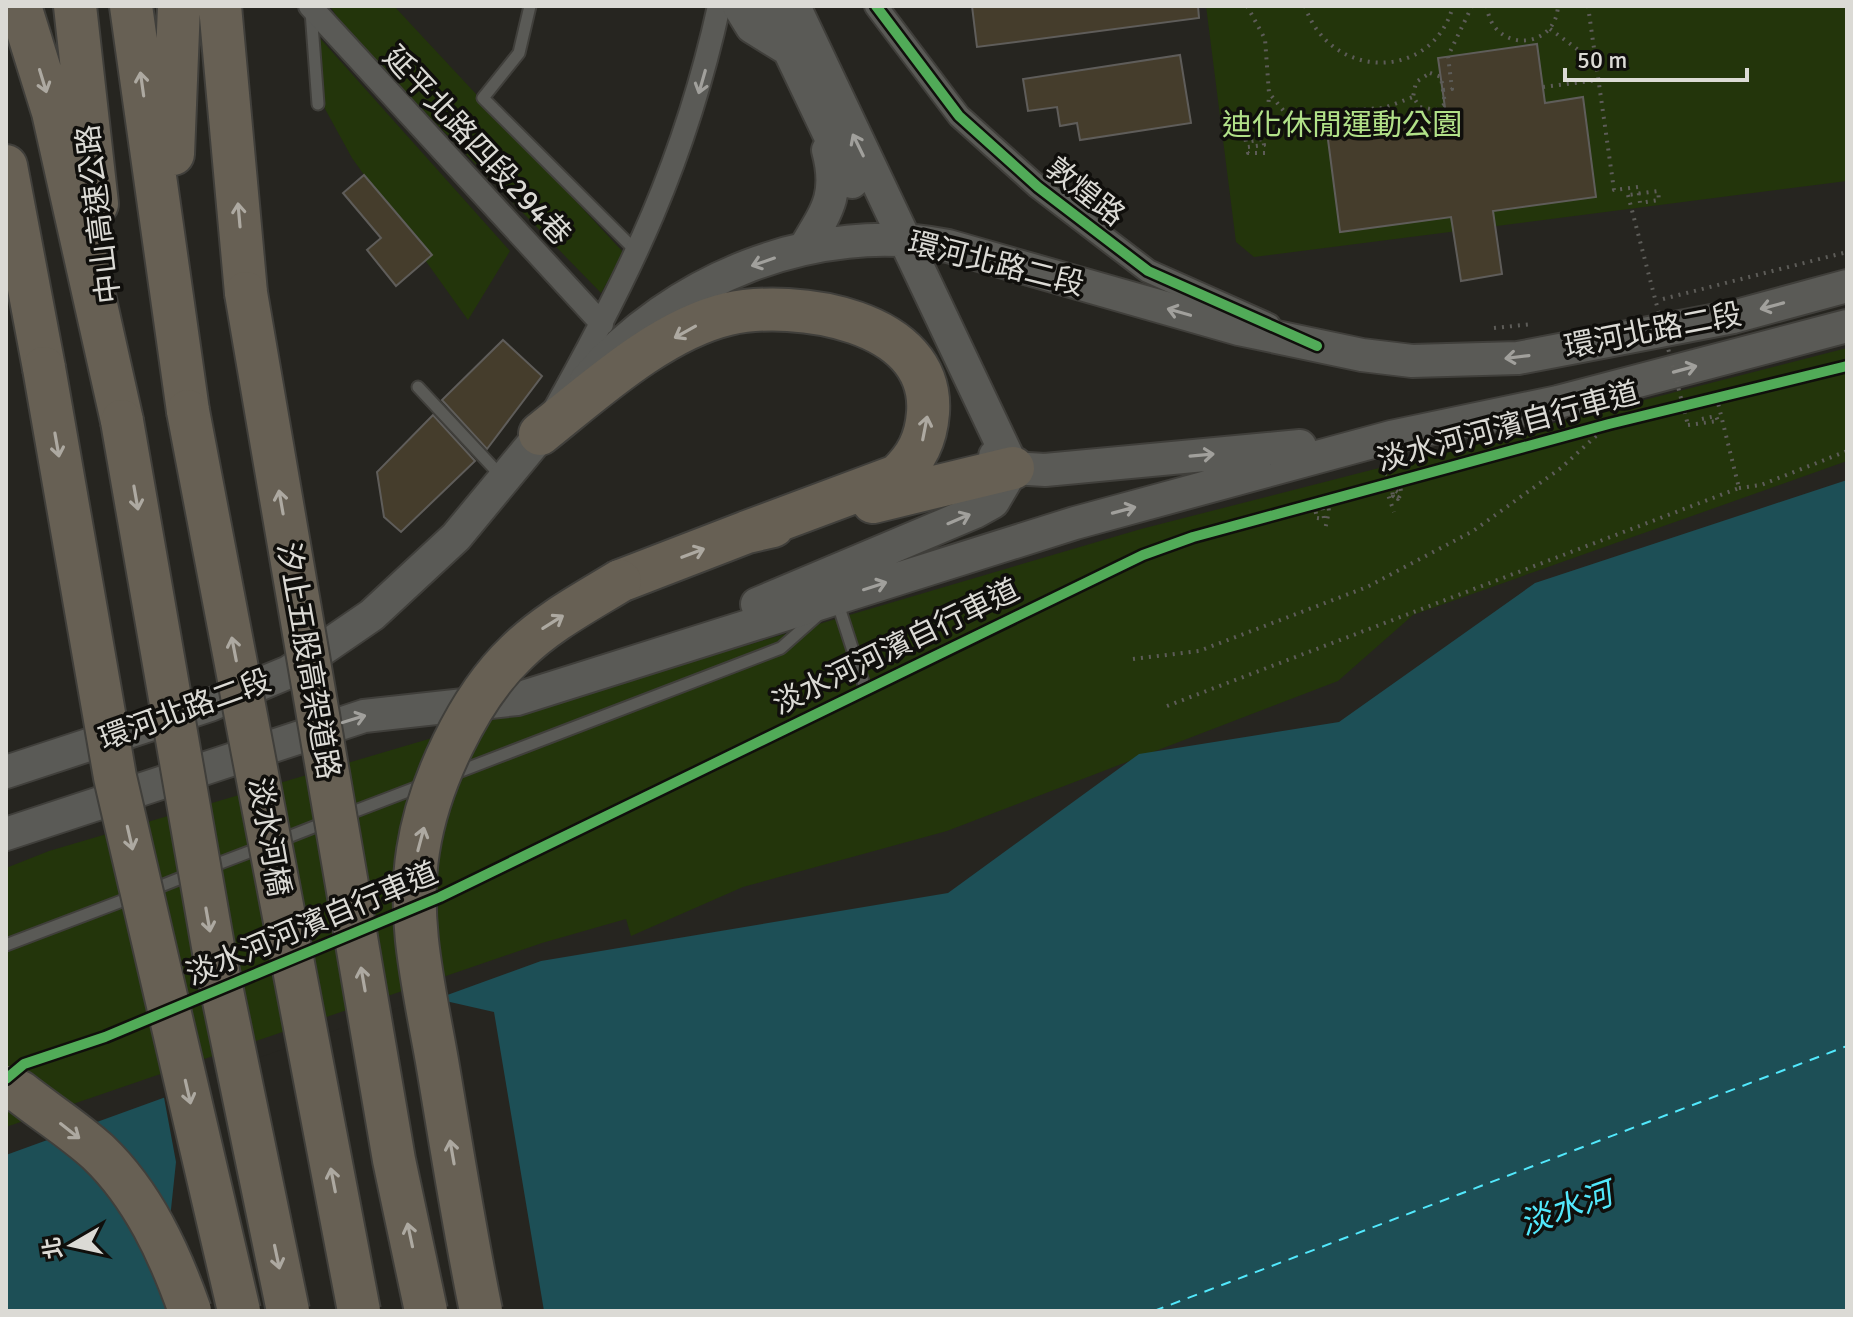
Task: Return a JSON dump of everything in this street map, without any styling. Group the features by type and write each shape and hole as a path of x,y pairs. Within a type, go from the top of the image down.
{"highway":[{"path":"20,6 53,112 122,421 214,952 288,1311"},
{"name":"中山高速公路","path":"75,6 122,421"},
{"name":"中山高速公路","path":"131,6 188,411"},
{"path":"179,6 171,133 188,411"},
{"name":"汐止五股高架道路","path":"220,6 246,293 394,1160 426,1311"},
{"path":"6,166 115,777 239,1311"},
{"path":"481,1311 415,935 418,851 439,779 466,720 514,654 544,628 620,581 897,476 910,465 927,431 929,405 924,381 911,360 879,333 818,311 767,309 726,315 694,326 650,352 540,434"},
{"name":"淡水河橋","path":"188,411 359,1311"},
{"path":"747,532 1013,468"},
{"path":"6,1087 20,1092 99,1153 138,1202 171,1258 190,1311"}],"main road":[{"path":"739,6 752,27 797,43"},
{"path":"768,6 797,43 892,239 1013,468"},
{"path":"794,6 797,43 835,183 825,214 804,249"},
{"path":"797,43 805,6"},
{"path":"818,113 892,239"},
{"name":"環河北路二段","path":"13,770 210,705 289,672 372,615 456,537 607,356 635,329 699,289 760,262 804,249 892,239 948,246 1239,329 1317,346 1412,361 1518,358 1733,317 1847,286"},
{"name":"環河北路二段","path":"6,834 364,716 517,699 1075,523 1391,437 1558,402 1847,326"},
{"path":"1013,468 1045,470 1391,437"},
{"path":"577,680 975,512 993,502 1013,468"}],"street":[{"name":"延平北路四段294巷","path":"310,6 602,324"},
{"path":"540,434 638,253 680,150 703,80 719,6"},
{"name":"敦煌路","path":"876,6 959,116 1038,187 1148,271 1317,346"}],"lane":[{"path":"310,6 318,104"},
{"path":"530,6 519,53 483,98 638,253"},
{"path":"418,387 503,479"},
{"path":"6,945 781,648 837,599 865,688"}],"path":[{"path":"1247,6 1265,39 1269,93 1267,125 1263,134 1245,137 1246,142 1263,139 1264,145 1247,147 1248,153 1265,153"},
{"path":"1305,6 1310,21 1323,39 1340,53 1360,61 1382,64 1403,60 1423,50 1439,35 1453,6"},
{"path":"1443,90 1452,89 1448,56 1472,6"},
{"path":"1487,6 1496,30 1514,41 1534,41 1550,29 1558,6"},
{"path":"1588,6 1614,190 1638,187 1640,203 1659,200 1658,191 1643,193 1628,195 1688,425 1698,426 1708,424 1718,421 1716,416 1697,420 1699,426 1722,421"},
{"path":"1550,29 1596,63"},
{"path":"1425,74 1441,77 1443,90 1445,104 1436,110 1420,107 1413,97 1416,82 1425,74"},
{"path":"1543,87 1598,80"},
{"path":"1269,93 1281,111 1304,122 1322,121 1351,110 1384,108 1413,97"},
{"path":"1644,304 1847,252"},
{"path":"1482,330 1540,323"},
{"path":"1704,402 1731,395"},
{"path":"1717,399 1739,488"},
{"path":"1133,659 1199,651 1367,587 1473,531 1561,468 1609,424"},
{"path":"1167,706 1739,488 1761,485 1847,451"},
{"path":"1394,512 1384,474 1389,473 1398,496 1399,481"},
{"path":"1314,504 1318,520 1327,514 1325,530"}],"green space":[{"path":"330,6 394,6 624,253 601,293 347,32"},
{"name":"迪化休閒運動公園","path":"1206,6 1847,6 1847,181 1254,257 1236,242"},
{"path":"318,36 510,251 468,320 352,158 324,107"},
{"path":"1847,348 1847,461 1413,615 1338,681 947,831 743,887 631,936 626,919 542,943 6,1127 6,868 49,851 1141,529"}],"water":[{"name":"淡水河","path":"1847,480 1847,1311 6,1311 6,1155 541,961 948,893 1139,754 1339,722 1535,583"}],"pier":[{"path":"428,997 494,1012 544,1311 171,1311 163,1285 176,1162 163,1092"}],"building":[{"path":"972,6 1198,6 1199,18 977,47"},
{"path":"1537,44 1545,103 1583,97 1596,197 1493,211 1502,274 1461,281 1451,217 1340,232 1327,132 1446,115 1438,58"},
{"path":"1180,55 1191,123 1080,140 1077,123 1060,126 1057,107 1028,111 1023,79"},
{"path":"364,175 432,255 396,286 367,250 381,238 343,193"},
{"path":"503,340 542,376 487,449 442,400"},
{"path":"433,415 475,461 401,532 384,517 377,472"}],"ferry route":[{"path":"1154,1311 1847,1046"}],"cycle path":[{"path":"876,6 959,116 1038,187 1148,271 1317,346"},
{"name":"淡水河河濱自行車道","path":"6,1079 24,1064 105,1037 440,897 1143,555 1193,537 1609,424 1847,366"}]}
